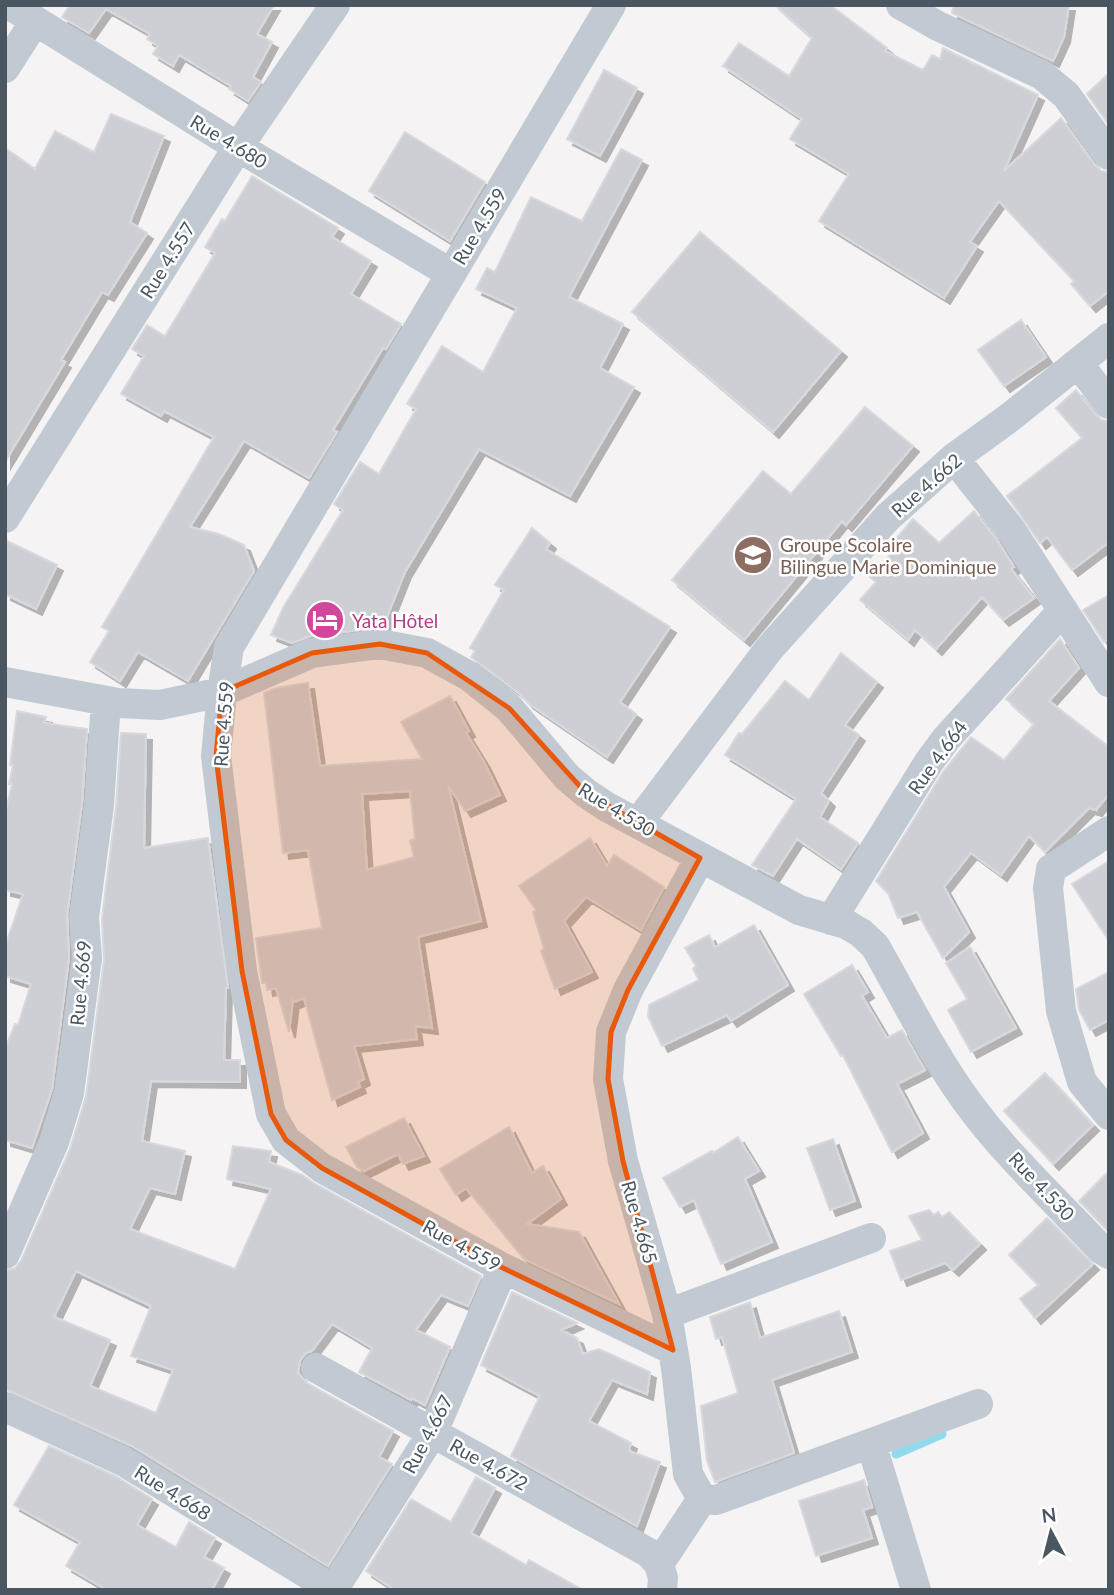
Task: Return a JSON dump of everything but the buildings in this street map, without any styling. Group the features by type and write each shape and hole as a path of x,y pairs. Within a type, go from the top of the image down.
{"street":[{"name":"Rue 4.557","path":"5,518 238,146 335,5"},
{"name":"Rue 4.559","path":"611,5 229,647 216,756 242,971 271,1114 286,1140 322,1168 503,1268 673,1350"},
{"path":"901,5 1055,84 1109,155"},
{"name":"Rue 4.680","path":"23,13 450,273"},
{"path":"5,68 23,13"},
{"name":"Rue 4.662","path":"638,823 769,649 888,517 954,458 1109,338"},
{"path":"1078,363 1109,404"},
{"path":"954,458 1011,530 1109,682"},
{"name":"Rue 4.664","path":"831,920 946,739 1063,610"},
{"name":"Rue 4.530","path":"6,689 160,705 222,692 312,653 380,644 427,653 469,676 509,708 567,777 607,807 799,910 846,924 876,946 967,1102 1101,1249 1109,1254"},
{"name":"Rue 4.669","path":"5,1254 54,1142 69,1093 87,958 84,917 99,804 106,701"},
{"path":"1109,831 1051,869 1048,888 1061,1011 1082,1083 1109,1115"},
{"name":"Rue 4.665","path":"700,858 628,990 611,1032 608,1079 623,1161 667,1314 688,1474 702,1499"},
{"path":"667,1314 871,1238"},
{"name":"Rue 4.667","path":"333,1590 433,1432 503,1268"},
{"name":"Rue 4.672","path":"316,1368 649,1553 661,1577"},
{"path":"661,1577 702,1499 716,1500 978,1404"},
{"name":"Rue 4.668","path":"5,1407 123,1461 333,1590"},
{"path":"872,1443 916,1590"}],"highlighted area":[{"path":"380,644 427,653 509,708 586,793 700,858 628,990 611,1032 608,1079 623,1161 673,1350 503,1268 322,1168 286,1140 271,1114 242,971 216,756 222,692 312,653"}],"waterway":[{"path":"896,1454 942,1434"}],"place":[{"name":"Groupe Scolaire Bilingue Marie Dominique","path":"753,555"},
{"name":"Yata Hôtel","path":"325,620"}]}
